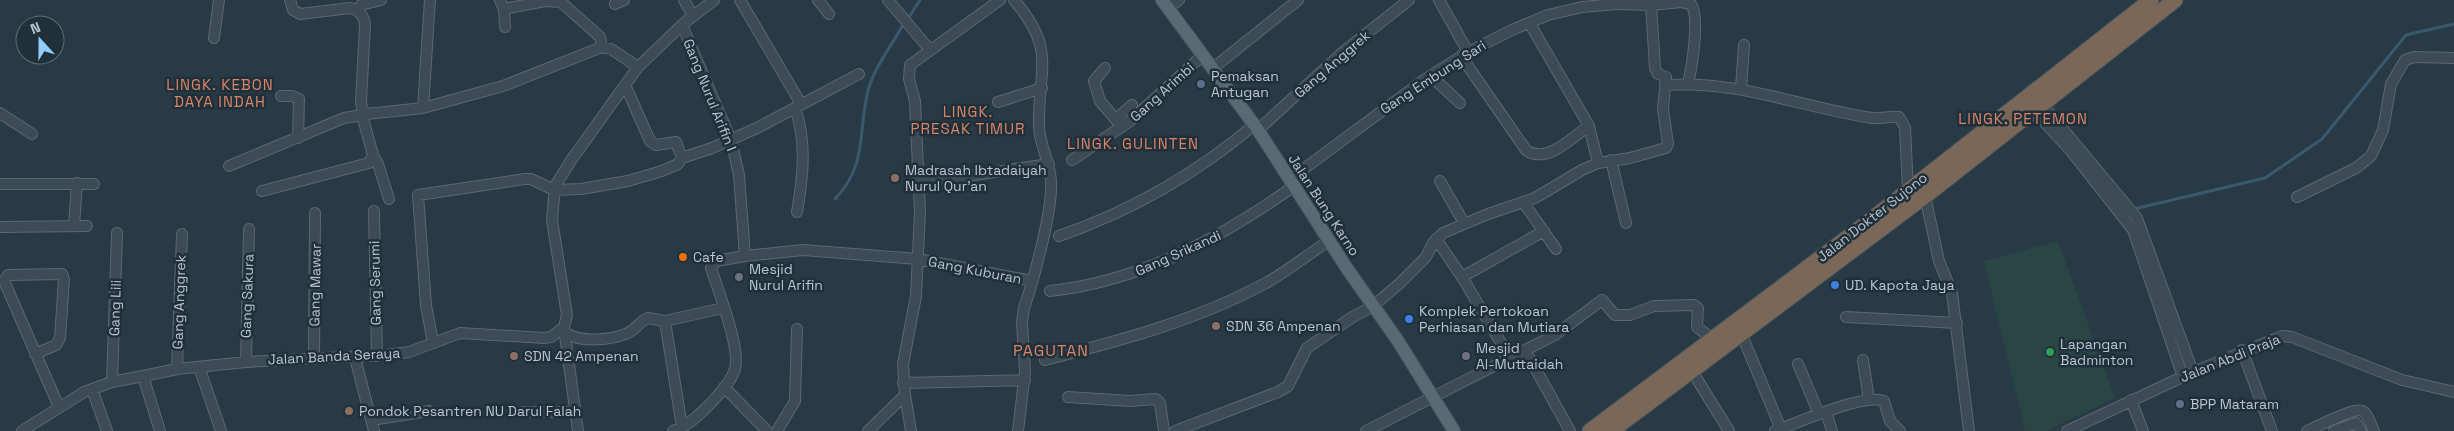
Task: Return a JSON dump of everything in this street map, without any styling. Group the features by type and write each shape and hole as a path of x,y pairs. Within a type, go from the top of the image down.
{"highway":[{"name":"Jalan Dokter Sujono","path":"1590,431 1656,388 1711,338 1908,190 2009,109 2151,0"},
{"path":"1611,431 1656,388 1692,371 1924,196 2175,0"},
{"path":"2009,109 2018,122"}],"main road":[{"name":"Jalan Bung Karno","path":"1164,4 1256,128 1454,431"}],"street":[{"path":"214,38 219,0"},
{"path":"290,0 293,10 300,14 350,8 357,10 362,15 365,22 361,101 373,155 378,164 389,198"},
{"path":"357,10 361,4 381,0"},
{"path":"423,108 430,0"},
{"path":"684,0 693,16"},
{"path":"578,431 565,330 567,308 552,220 554,190 572,159 638,67 682,25 714,0"},
{"path":"740,0 798,106 804,160 797,212"},
{"path":"818,0 829,14"},
{"path":"888,0 930,50"},
{"path":"911,431 905,395 904,356 916,296 920,184 915,101 909,70 910,65 1000,0"},
{"path":"1014,0 1029,17 1040,40 1043,76 1039,131 1049,164 1051,181 1050,201 1022,322 1025,380 1018,431"},
{"path":"1164,4 1179,0"},
{"path":"1212,69 1298,0"},
{"name":"Gang Anggrek","path":"1059,236 1136,205 1191,172 1256,128 1344,52 1409,0"},
{"path":"1439,0 1464,54 1526,150 1532,153 1548,153 1589,126"},
{"path":"504,27 502,4 545,1 561,2 600,37 602,47"},
{"name":"Gang Embung Sari","path":"1292,183 1346,137 1435,80 1464,54 1497,36 1556,13 1582,7 1617,4 1651,5 1689,2 1694,9 1694,40 1688,83"},
{"path":"1175,431 1278,392 1288,386 1307,348 1351,318 1373,306 1418,266 1436,240 1447,231 1544,194 1582,170 1598,163 1666,148 1668,144 1663,109 1666,76 1658,74 1655,69 1651,5"},
{"path":"1530,24 1589,126 1598,163"},
{"name":"Gang Nurul Arifin I","path":"682,25 731,140 739,175 745,256"},
{"path":"1741,88 1744,45"},
{"path":"229,166 344,118 363,113 372,114 423,108 503,86 602,47 611,49 638,67"},
{"name":"Gang Arimbi","path":"1072,160 1202,56"},
{"path":"2298,197 2356,168 2371,156 2383,130 2391,84 2405,60 2422,57 2454,58"},
{"path":"1105,68 1094,80 1100,101 1119,123 1132,105"},
{"path":"432,343 426,305 418,195 525,179 531,179 554,190 582,189 628,181 678,164 682,158 731,140 859,74"},
{"path":"1435,80 1460,103"},
{"path":"1665,84 1688,83 1741,88 1874,118 1899,117 1905,127 1908,190"},
{"path":"626,86 650,140 658,145 676,142 682,158"},
{"path":"998,102 1042,88"},
{"path":"281,96 292,96 299,99 298,138"},
{"path":"2038,107 2125,209 2132,220 2193,372"},
{"path":"0,113 32,134"},
{"path":"262,191 362,166 369,163 373,155"},
{"path":"1611,160 1626,223"},
{"path":"920,184 1049,164"},
{"path":"1440,181 1464,223"},
{"path":"74,226 77,183"},
{"name":"Gang Srikandi","path":"1050,291 1101,283 1160,262 1238,225 1292,183"},
{"path":"0,184 94,184"},
{"path":"1924,196 1939,261 1950,285 1958,323 1970,431"},
{"path":"1523,202 1556,249"},
{"name":"Gang Serumi","path":"374,211 377,356"},
{"name":"Gang Mawar","path":"314,358 316,213"},
{"path":"2132,220 2133,230 2183,376"},
{"path":"0,227 87,226"},
{"name":"Gang Sakura","path":"246,362 249,230"},
{"path":"1462,277 1544,231"},
{"name":"Gang Lili","path":"112,382 117,233"},
{"name":"Gang Anggrek","path":"178,369 182,234"},
{"path":"1045,360 1183,322 1269,281 1329,240"},
{"path":"1436,240 1462,277 1510,358"},
{"name":"Gang Kuburan","path":"723,308 711,268 716,261 803,250 918,259 1032,281"},
{"path":"35,354 56,345 60,338 64,279 62,274 5,277 5,286 35,354 60,407"},
{"path":"1366,431 1565,329 1603,300 1616,315 1624,316 1654,306 1694,305 1698,308 1697,327 1711,338"},
{"path":"565,330 576,339 592,340 628,333 648,318 665,321 723,308 736,358 735,368 724,387 701,412 677,429 665,321"},
{"path":"1846,317 1958,323"},
{"path":"777,431 795,402 796,329"},
{"name":"Jalan Banda Seraya","path":"22,431 92,389 112,382 178,369 246,362 377,356 409,352 449,336 466,333 496,337 544,338 551,337 565,330"},
{"path":"1741,334 1778,430 1822,413 1869,400 1884,401 1890,421 1900,431"},
{"name":"Jalan Abdi Praja","path":"2067,431 2183,376 2275,336 2292,337 2402,380 2454,392"},
{"path":"1525,350 1570,431"},
{"path":"2242,350 2272,431"},
{"path":"355,358 374,431"},
{"path":"1863,360 1869,400"},
{"path":"1798,364 1832,431"},
{"path":"199,367 221,431"},
{"path":"1692,371 1729,431"},
{"path":"143,376 160,431"},
{"path":"904,382 1025,380"},
{"path":"724,387 767,431"},
{"path":"92,389 107,431"},
{"path":"868,431 905,395"},
{"path":"1068,396 1130,401 1154,398 1160,403 1164,431"},
{"path":"2131,400 2143,431"},
{"path":"2307,431 2343,415 2361,410 2374,431"},
{"path":"371,420 429,411"},
{"path":"523,412 576,412"},
{"path":"2334,431 2356,423 2361,431"}],"green space":[{"path":"2058,241 2115,398 2046,431 2025,431 1984,261"}],"waterway":[{"path":"909,17 920,0"},
{"path":"835,199 846,186 858,159 865,102 872,79 904,23"},
{"path":"2134,209 2265,178 2322,139 2406,35 2454,24"}],"place":[{"name":"Pemaksan Antugan","path":"1201,84"},
{"name":"Madrasah Ibtadaiyah Nurul Qur'an","path":"895,178"},
{"name":"Cafe","path":"683,257"},
{"name":"Mesjid Nurul Arifin","path":"739,277"},
{"name":"UD. Kapota Jaya","path":"1835,285"},
{"name":"Komplek Pertokoan Perhiasan dan Mutiara","path":"1409,319"},
{"name":"SDN 36 Ampenan","path":"1216,326"},
{"name":"Lapangan Badminton","path":"2050,352"},
{"name":"SDN 42 Ampenan","path":"514,356"},
{"name":"Mesjid Al-Muttaidah","path":"1466,356"},
{"name":"BPP Mataram","path":"2180,404"},
{"name":"Pondok Pesantren NU Darul Falah","path":"349,411"}],"district":[{"name":"LINGK. KEBON DAYA INDAH","path":"220,92"},
{"name":"LINGK. PETEMON","path":"2023,118"},
{"name":"LINGK. PRESAK TIMUR","path":"968,120"},
{"name":"LINGK. GULINTEN","path":"1133,143"},
{"name":"PAGUTAN","path":"1051,350"}]}
